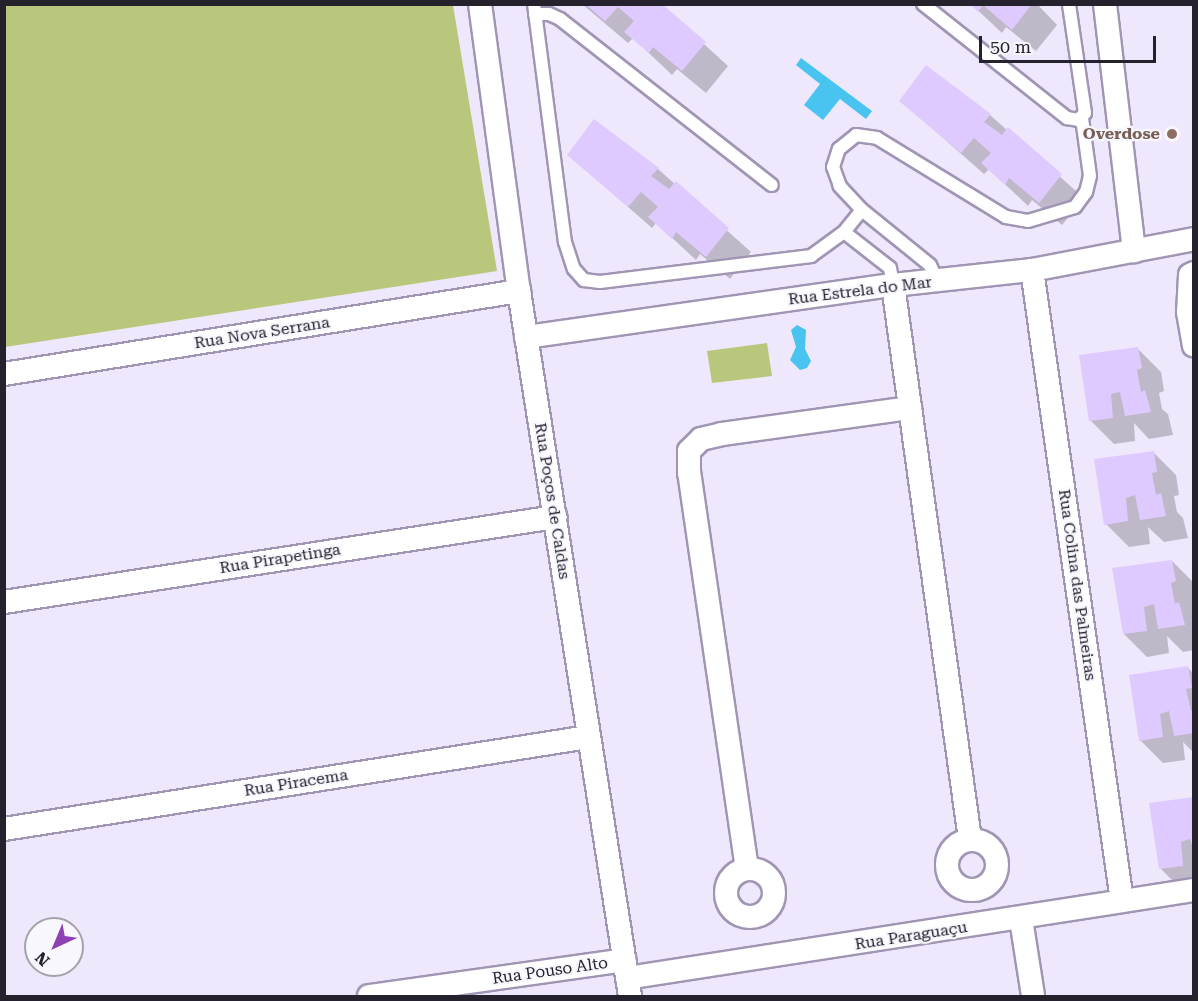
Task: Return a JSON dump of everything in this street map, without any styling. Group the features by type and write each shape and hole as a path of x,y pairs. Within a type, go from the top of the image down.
{"street":[{"name":"Rua Poços de Caldas","path":"480,4 519,291 627,978"},
{"path":"1105,4 1134,251"},
{"name":"Rua Estrela do Mar","path":"526,337 893,285 1032,270 1194,239"},
{"name":"Rua Colina das Palmeiras","path":"1032,270 1122,901"},
{"path":"1194,273 1190,275 1188,312 1194,345"},
{"path":"893,285 970,839"},
{"name":"Rua Nova Serrana","path":"4,374 519,291"},
{"path":"747,869 689,473 689,451 701,439 722,434 910,408"},
{"name":"Rua Pirapetinga","path":"4,602 555,517"},
{"name":"Rua Piracema","path":"4,829 588,737"},
{"name":"Rua Paraguaçu","path":"627,978 1021,919 1194,890"},
{"path":"1021,919 1034,996"},
{"name":"Rua Pouso Alto","path":"369,996 627,978"}],"lane":[{"path":"923,4 1067,118 1078,120 1082,118"},
{"path":"937,281 930,265 862,210 840,186 833,167 839,149 856,135 877,138 1006,217 1028,221 1076,207 1086,192 1090,176 1070,4"},
{"path":"772,185 561,19 534,9 565,242 574,269 584,280 600,282 811,256 844,231 862,210"},
{"path":"844,231 890,268 893,285"}],"green space":[{"path":"5,4 453,5 497,271 5,347"},
{"path":"767,343 772,376 712,383 707,351"}],"water":[{"path":"801,58 872,111 866,119 840,99 823,120 804,105 820,84 796,65"},
{"path":"797,325 806,330 805,349 811,361 807,368 800,370 790,360 796,347 791,330"}],"building":[{"path":"585,4 662,4 706,42 682,71 653,47 649,53 624,32 634,21 618,7 605,21"},
{"path":"970,4 1032,4 1012,30 983,5 978,12"},
{"path":"926,65 991,114 984,122 1002,135 1008,127 1062,174 1039,203 1009,178 1005,185 981,163 991,153 974,138 961,153 899,101"},
{"path":"594,119 659,168 651,176 669,189 676,181 729,228 706,257 676,232 672,239 648,217 658,207 641,192 628,207 567,155"},
{"path":"1138,347 1142,368 1137,370 1141,392 1145,390 1151,412 1125,416 1120,392 1111,394 1113,418 1089,421 1079,355"},
{"path":"1154,451 1157,472 1152,473 1156,495 1161,493 1166,516 1140,520 1135,495 1126,498 1128,521 1104,525 1094,459"},
{"path":"1172,560 1176,581 1171,583 1175,604 1179,602 1185,625 1158,629 1154,604 1144,607 1147,631 1123,634 1112,568"},
{"path":"1188,666 1192,688 1186,689 1191,711 1194,710 1194,733 1174,736 1169,711 1160,714 1163,737 1139,741 1129,675"},
{"path":"1194,797 1194,852 1190,839 1181,842 1183,866 1159,869 1149,803"}],"place":[{"name":"Overdose","path":"1172,134"}]}
